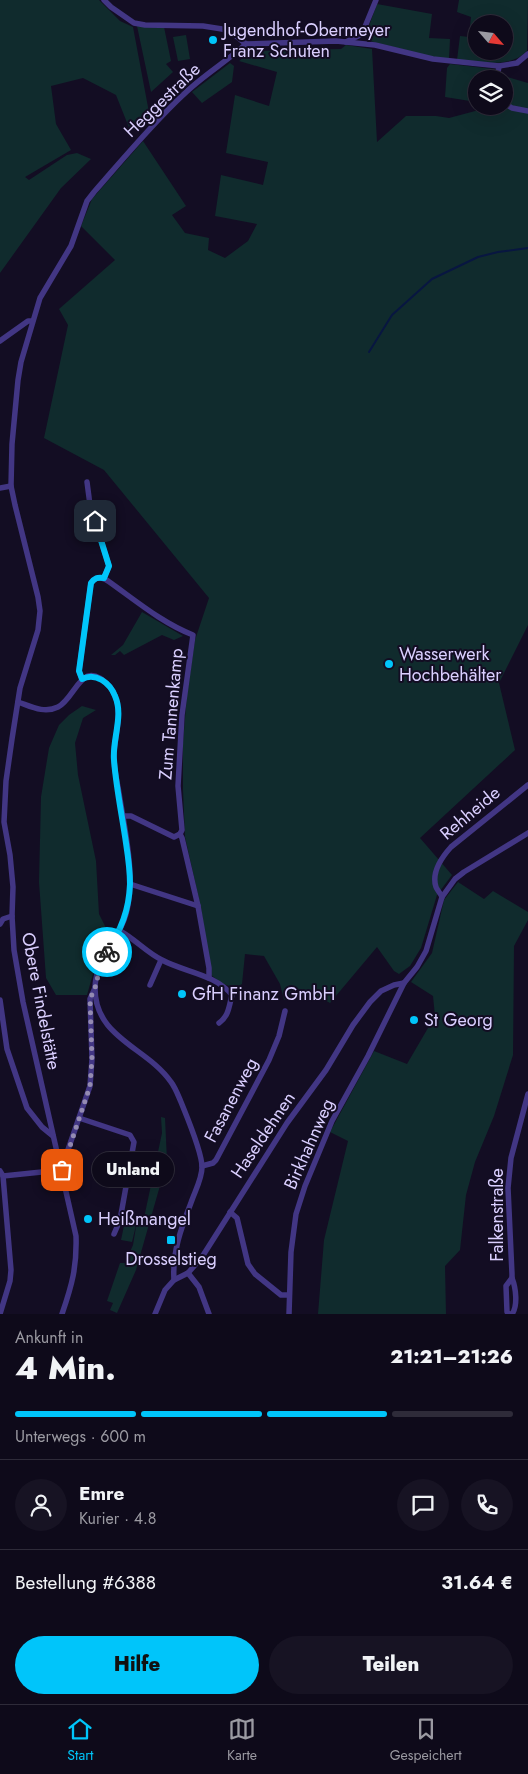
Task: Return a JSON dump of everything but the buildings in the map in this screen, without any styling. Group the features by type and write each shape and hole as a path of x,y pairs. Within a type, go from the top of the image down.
{"street":[{"path":"104,0 116,12 134,23 145,25 203,26 222,29 230,31 246,44 319,40 345,42 369,45 433,59 499,66 517,63 528,54"},
{"path":"345,42 362,34 376,0"},
{"path":"362,34 369,45"},
{"name":"Heggestraße","path":"14,421 20,371 32,321 40,298 71,246 87,201 185,93 246,44"},
{"path":"498,70 499,66"},
{"path":"513,108 528,111"},
{"path":"0,341 28,321 32,321"},
{"name":"Obere Findelstätte","path":"14,421 11,486 40,611 38,630 18,702 4,804 4,822 12,879 14,950 22,1002 76,1236 76,1259 72,1284 62,1314"},
{"path":"82,679 79,671 91,583 99,577 104,578 109,566 90,505 87,482"},
{"path":"0,488 11,486"},
{"name":"Zum Tannenkamp","path":"104,578 154,614 185,632 193,634 182,715 178,786 182,830 180,834 198,906 209,968 209,978"},
{"path":"0,1314 10,1281 11,1270 1,1174 62,1170 90,1086 92,1059 90,999 95,988 102,960 120,931 126,913 130,884 114,759 118,717 115,695 102,680 87,676 82,679 65,702 57,708 39,709 18,702"},
{"name":"Rehheide","path":"442,897 435,886 436,872 444,855 451,847 528,785"},
{"path":"122,816 131,816 174,837 180,834"},
{"path":"442,897 452,883 464,872 528,833"},
{"path":"130,884 198,906"},
{"name":"Birkhahnweg","path":"289,1314 296,1214 304,1186 332,1121 398,998 404,983 417,967 426,951 442,897"},
{"path":"0,924 3,919 12,916"},
{"path":"120,931 161,960 209,978 228,990 232,995 228,1013 219,1023"},
{"path":"150,985 161,960"},
{"name":"Haseldehnen","path":"174,1280 188,1273 202,1257 287,1123 326,1070 353,1025 370,1002 381,991 404,983"},
{"path":"95,988 97,1002 103,1018 114,1033 160,1069 171,1082 181,1103 202,1166"},
{"path":"0,1000 3,1042 27,1108 42,1127 53,1136"},
{"name":"Fasanenweg","path":"174,1280 173,1264 177,1242 199,1181 202,1166 213,1163 216,1160 245,1107 279,1036 285,1011"},
{"name":"Falkenstraße","path":"510,1314 507,1312 506,1286 512,1278 508,1188 511,1158 528,1094"},
{"path":"79,1118 130,1135 134,1142 121,1220 114,1234"},
{"path":"230,1212 237,1218 248,1264 255,1274 281,1295 289,1295"},
{"path":"188,1273 199,1287 210,1314"},
{"path":"155,1314 165,1290 174,1280"}],"green space":[{"path":"0,0 99,0 120,21 133,27 151,123 130,130 116,95 83,78 51,86 56,124 71,150 25,177 29,180 67,155 77,153 91,159 61,188 0,273"},
{"path":"459,0 528,0 527,51 513,60 513,15 468,16 457,12"},
{"path":"377,4 432,14 429,38 450,39 449,59 433,57 370,41 366,34"},
{"path":"137,26 164,27 171,61 166,64 173,72 151,92"},
{"path":"186,35 190,59 178,61 173,37"},
{"path":"460,36 468,37 468,60 512,60 485,63 457,60"},
{"path":"346,45 372,49 377,142 406,116 449,118 468,113 468,115 513,115 513,79 528,83 528,625 499,683 515,750 420,838 452,875 437,895 421,948 410,966 399,974 394,971 377,947 330,1003 308,991 284,1000 280,984 264,956 245,954 242,984 235,988 221,983 211,975 201,908 185,837 183,790 183,743 187,694 195,640 209,598 104,470 44,438 68,325 59,309 115,260 81,226 92,199 143,141 186,206 172,215 185,233 209,238 208,250 225,258 248,241 257,224 215,216 221,175 263,185 268,162 226,153 235,95 269,106 277,72 239,61 253,51 341,49"},
{"path":"230,63 234,66 232,82 202,103 192,92"},
{"path":"450,64 495,70 468,70 468,101 445,97 447,68"},
{"path":"142,612 183,636 174,640 162,635 124,655 120,651 115,655 111,655 123,645"},
{"path":"82,706 96,710 83,718 75,743 78,775 96,861 99,914 110,936 97,960 87,995 56,995 46,978 39,882 41,797 49,748 59,725"},
{"path":"458,882 484,899 493,891 528,912 528,920 514,946 513,1055 494,1116 475,1162 466,1195 460,1250 445,1266 446,1314 318,1314 324,1240 348,1141 330,1132 374,1051 407,1064 435,1016 433,996 411,982 432,953 444,900"},
{"path":"161,1117 165,1118 167,1161 136,1270 117,1313 110,1310 113,1303 107,1301 120,1263 125,1263 133,1245 137,1221 132,1242 121,1240 126,1216 138,1219 144,1218 162,1133"}],"waterway":[{"path":"369,352 392,315 432,279 478,257 528,248"}],"way so far":[{"path":"62,1170 90,1086 92,1059 90,999 95,988 96,977 102,960 107,952"}],"place":[{"name":"Jugendhof-Obermeyer Franz Schuten","path":"213,40"},
{"name":"Wasserwerk Hochbehälter","path":"389,664"},
{"name":"GfH Finanz GmbH","path":"182,994"},
{"name":"St Georg","path":"414,1020"},
{"name":"Unland","path":"62,1170"},
{"name":"Heißmangel","path":"88,1219"},
{"name":"Drosselstieg","path":"171,1240"}],"route":[{"path":"95,521 109,566 104,578 99,577 91,583 79,671 82,679 87,676 95,677 109,686 115,695 118,706 114,759 130,884 126,913 120,931 107,952"}]}
